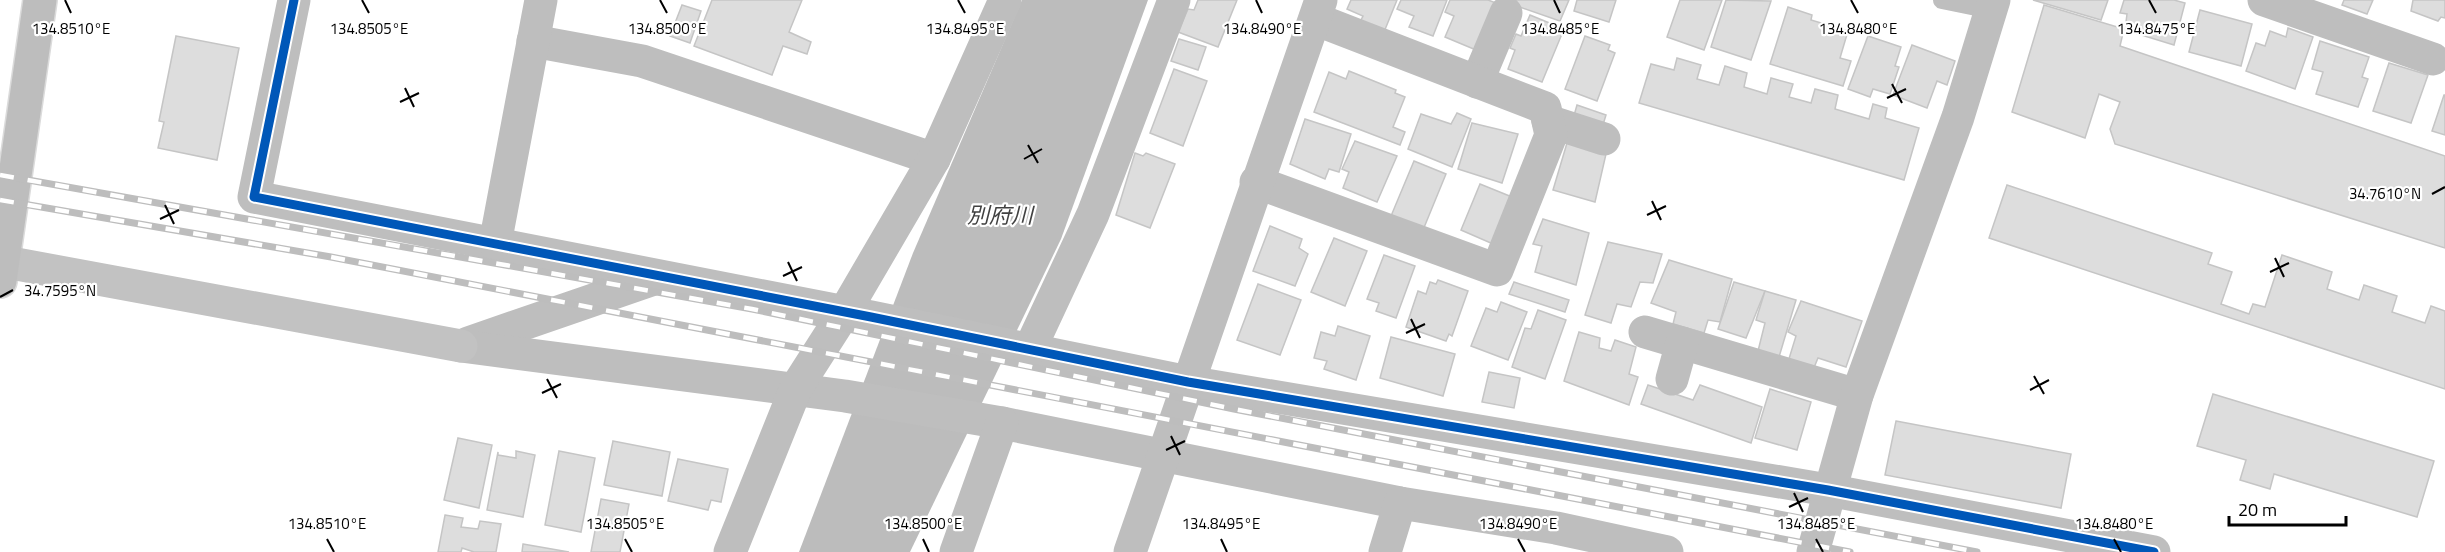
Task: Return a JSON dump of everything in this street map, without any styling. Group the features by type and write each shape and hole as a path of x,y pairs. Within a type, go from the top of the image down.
{"main road":[{"path":"1,268 40,0"}],"street":[{"path":"294,0 254,197 1188,382 1828,490 2154,552"},
{"path":"495,244 541,0"},
{"path":"730,552 796,388 857,315 934,159 1005,0"},
{"path":"1029,351 1093,214 1174,0"},
{"path":"2264,0 2433,59"},
{"path":"1813,552 1828,490 1857,395 1958,117 1992,5"},
{"path":"1130,552 1256,182 1318,9 1477,82 1545,108 1551,135 1497,270 1256,182"},
{"path":"1477,82 1506,13"},
{"path":"533,41 642,61 934,159"},
{"path":"1548,121 1604,140"},
{"path":"1,268 461,346 845,396 1002,423 1400,503 1554,540 1667,552"},
{"path":"461,346 662,277"},
{"path":"1645,332 1857,395"},
{"path":"1672,379 1682,343"},
{"path":"956,552 1002,423"},
{"path":"1385,552 1400,503"}],"lane":[{"path":"1942,0 1992,5"}],"water":[{"name":"別府川","path":"1022,0 1148,0 1061,239 910,552 799,552 913,253"}],"building":[{"path":"712,0 802,0 789,32 811,42 807,54 783,46 772,75 694,46"},
{"path":"1198,0 1237,0 1218,47 1178,32 1188,9 1194,10"},
{"path":"1351,0 1397,0 1384,32 1360,22 1363,16 1347,9"},
{"path":"1401,0 1447,0 1433,36 1409,27 1414,16 1397,9"},
{"path":"1450,0 1488,0 1496,3 1476,50 1445,37 1454,16 1445,12"},
{"path":"1516,0 1569,0 1560,21 1514,5"},
{"path":"1577,0 1616,0 1609,22 1574,11"},
{"path":"1680,0 1722,0 1704,50 1667,37"},
{"path":"1726,0 1771,1 1751,60 1711,47"},
{"path":"2033,0 2108,0 2101,20"},
{"path":"2124,0 2174,0 2185,3 2174,45 2125,30 2127,14 2120,13"},
{"path":"2344,0 2373,0 2367,14 2342,5"},
{"path":"2413,0 2445,0 2445,18 2441,17 2438,21 2411,11"},
{"path":"682,5 701,11 690,43 670,36"},
{"path":"2044,5 2124,29 2120,46 2445,156 2445,248 2115,144 2110,129 2120,102 2099,94 2085,138 2012,112"},
{"path":"1788,7 1812,15 1811,20 1848,31 1840,58 1851,61 1843,86 1770,64"},
{"path":"2200,10 2252,24 2241,66 2189,52"},
{"path":"1530,15 1564,29 1542,82 1508,69 1515,50 1510,48 1516,34 1521,36"},
{"path":"2288,28 2313,37 2295,89 2246,71 2256,43 2265,46 2270,31 2286,37"},
{"path":"176,36 239,48 217,160 158,148 164,122 159,121"},
{"path":"1585,36 1610,45 1608,50 1615,53 1597,101 1565,89"},
{"path":"1868,36 1901,47 1895,66 1899,67 1890,94 1873,89 1870,97 1848,89"},
{"path":"1179,39 1206,47 1198,70 1171,61"},
{"path":"2320,41 2369,57 2362,77 2368,79 2358,107 2316,94 2323,72 2312,69"},
{"path":"1912,45 1955,61 1947,85 1937,81 1927,108 1893,95"},
{"path":"1677,58 1701,65 1697,79 1719,85 1725,66 1747,73 1744,87 1767,94 1771,78 1793,84 1789,97 1811,103 1815,89 1838,95 1835,109 1869,119 1873,104 1887,108 1885,118 1919,128 1904,180 1639,103 1651,64 1674,70"},
{"path":"2389,63 2428,75 2411,123 2373,111"},
{"path":"1174,69 1207,81 1183,146 1150,133"},
{"path":"1349,71 1396,90 1395,93 1405,97 1393,127 1405,132 1400,145 1314,112 1329,72 1346,79"},
{"path":"2445,95 2445,135 2432,131"},
{"path":"1577,105 1606,115 1602,128 1573,119"},
{"path":"1457,113 1471,119 1452,167 1408,149 1421,114 1451,124"},
{"path":"1305,119 1351,134 1339,172 1329,169 1325,179 1290,164"},
{"path":"1472,123 1518,134 1502,183 1458,169"},
{"path":"1355,141 1397,156 1377,202 1343,188 1349,172 1342,169"},
{"path":"1567,143 1606,154 1595,202 1553,190"},
{"path":"1135,153 1143,156 1146,153 1175,164 1150,228 1116,215"},
{"path":"1414,161 1446,174 1423,230 1391,216"},
{"path":"1480,184 1512,197 1493,244 1461,230"},
{"path":"2007,185 2212,253 2208,264 2232,272 2221,304 2249,314 2253,304 2265,307 2282,255 2332,272 2327,289 2359,300 2364,285 2397,296 2392,312 2425,323 2431,306 2445,311 2445,389 1989,238"},
{"path":"1543,219 1589,233 1576,285 1535,272 1542,246 1533,244"},
{"path":"1270,226 1302,239 1299,248 1308,254 1295,286 1253,271"},
{"path":"1334,238 1367,251 1345,306 1311,292"},
{"path":"1608,242 1662,254 1653,283 1640,282 1631,307 1617,304 1611,323 1585,315"},
{"path":"1384,255 1415,266 1396,318 1376,311 1379,303 1367,299"},
{"path":"1669,260 1732,279 1720,322 1708,320 1704,333 1673,324 1676,312 1651,303"},
{"path":"1438,280 1468,291 1452,336 1449,334 1446,341 1406,327 1418,291 1426,294 1430,282 1436,284"},
{"path":"1514,282 1569,300 1565,312 1509,294"},
{"path":"1734,282 1765,291 1746,338 1718,329"},
{"path":"1258,284 1301,300 1280,355 1237,340"},
{"path":"1765,291 1796,300 1779,357 1758,351 1765,323 1756,320"},
{"path":"1801,301 1862,321 1846,367 1818,358 1813,370 1788,362 1796,336 1788,332"},
{"path":"1501,302 1527,312 1508,360 1471,346 1486,308 1497,312"},
{"path":"1538,310 1566,320 1545,379 1512,367 1525,328 1531,329"},
{"path":"1338,326 1370,336 1356,380 1324,369 1327,361 1314,358 1321,332 1335,336"},
{"path":"1579,332 1600,338 1599,348 1611,351 1615,340 1636,347 1629,374 1638,377 1629,405 1564,381"},
{"path":"1391,337 1455,354 1443,396 1380,378"},
{"path":"1489,372 1520,378 1514,408 1482,402"},
{"path":"1648,385 1693,400 1700,385 1762,407 1751,443 1641,404"},
{"path":"1770,389 1811,402 1797,450 1755,438"},
{"path":"2213,394 2434,461 2417,517 2274,474 2270,489 2240,480 2246,460 2197,446"},
{"path":"1896,421 2071,454 2061,508 1885,475"},
{"path":"458,438 492,445 479,508 444,500"},
{"path":"613,441 670,452 662,496 604,485"},
{"path":"516,451 535,455 523,517 487,510 498,452 498,455 516,458"},
{"path":"559,451 595,458 581,532 545,525"},
{"path":"678,459 728,469 721,502 711,500 708,510 668,501"},
{"path":"601,499 629,504 620,552 591,552"},
{"path":"445,515 463,518 461,527 478,529 480,521 501,524 496,552 474,552 462,548 461,552 438,552"},
{"path":"523,544 569,552 522,552"}],"railway":[{"path":"0,175 752,309 1234,409 1977,552"},
{"path":"0,200 331,257 1850,552"}],"cycle path":[{"path":"294,0 254,197 871,317 1188,382 1828,490 2154,552"}]}
